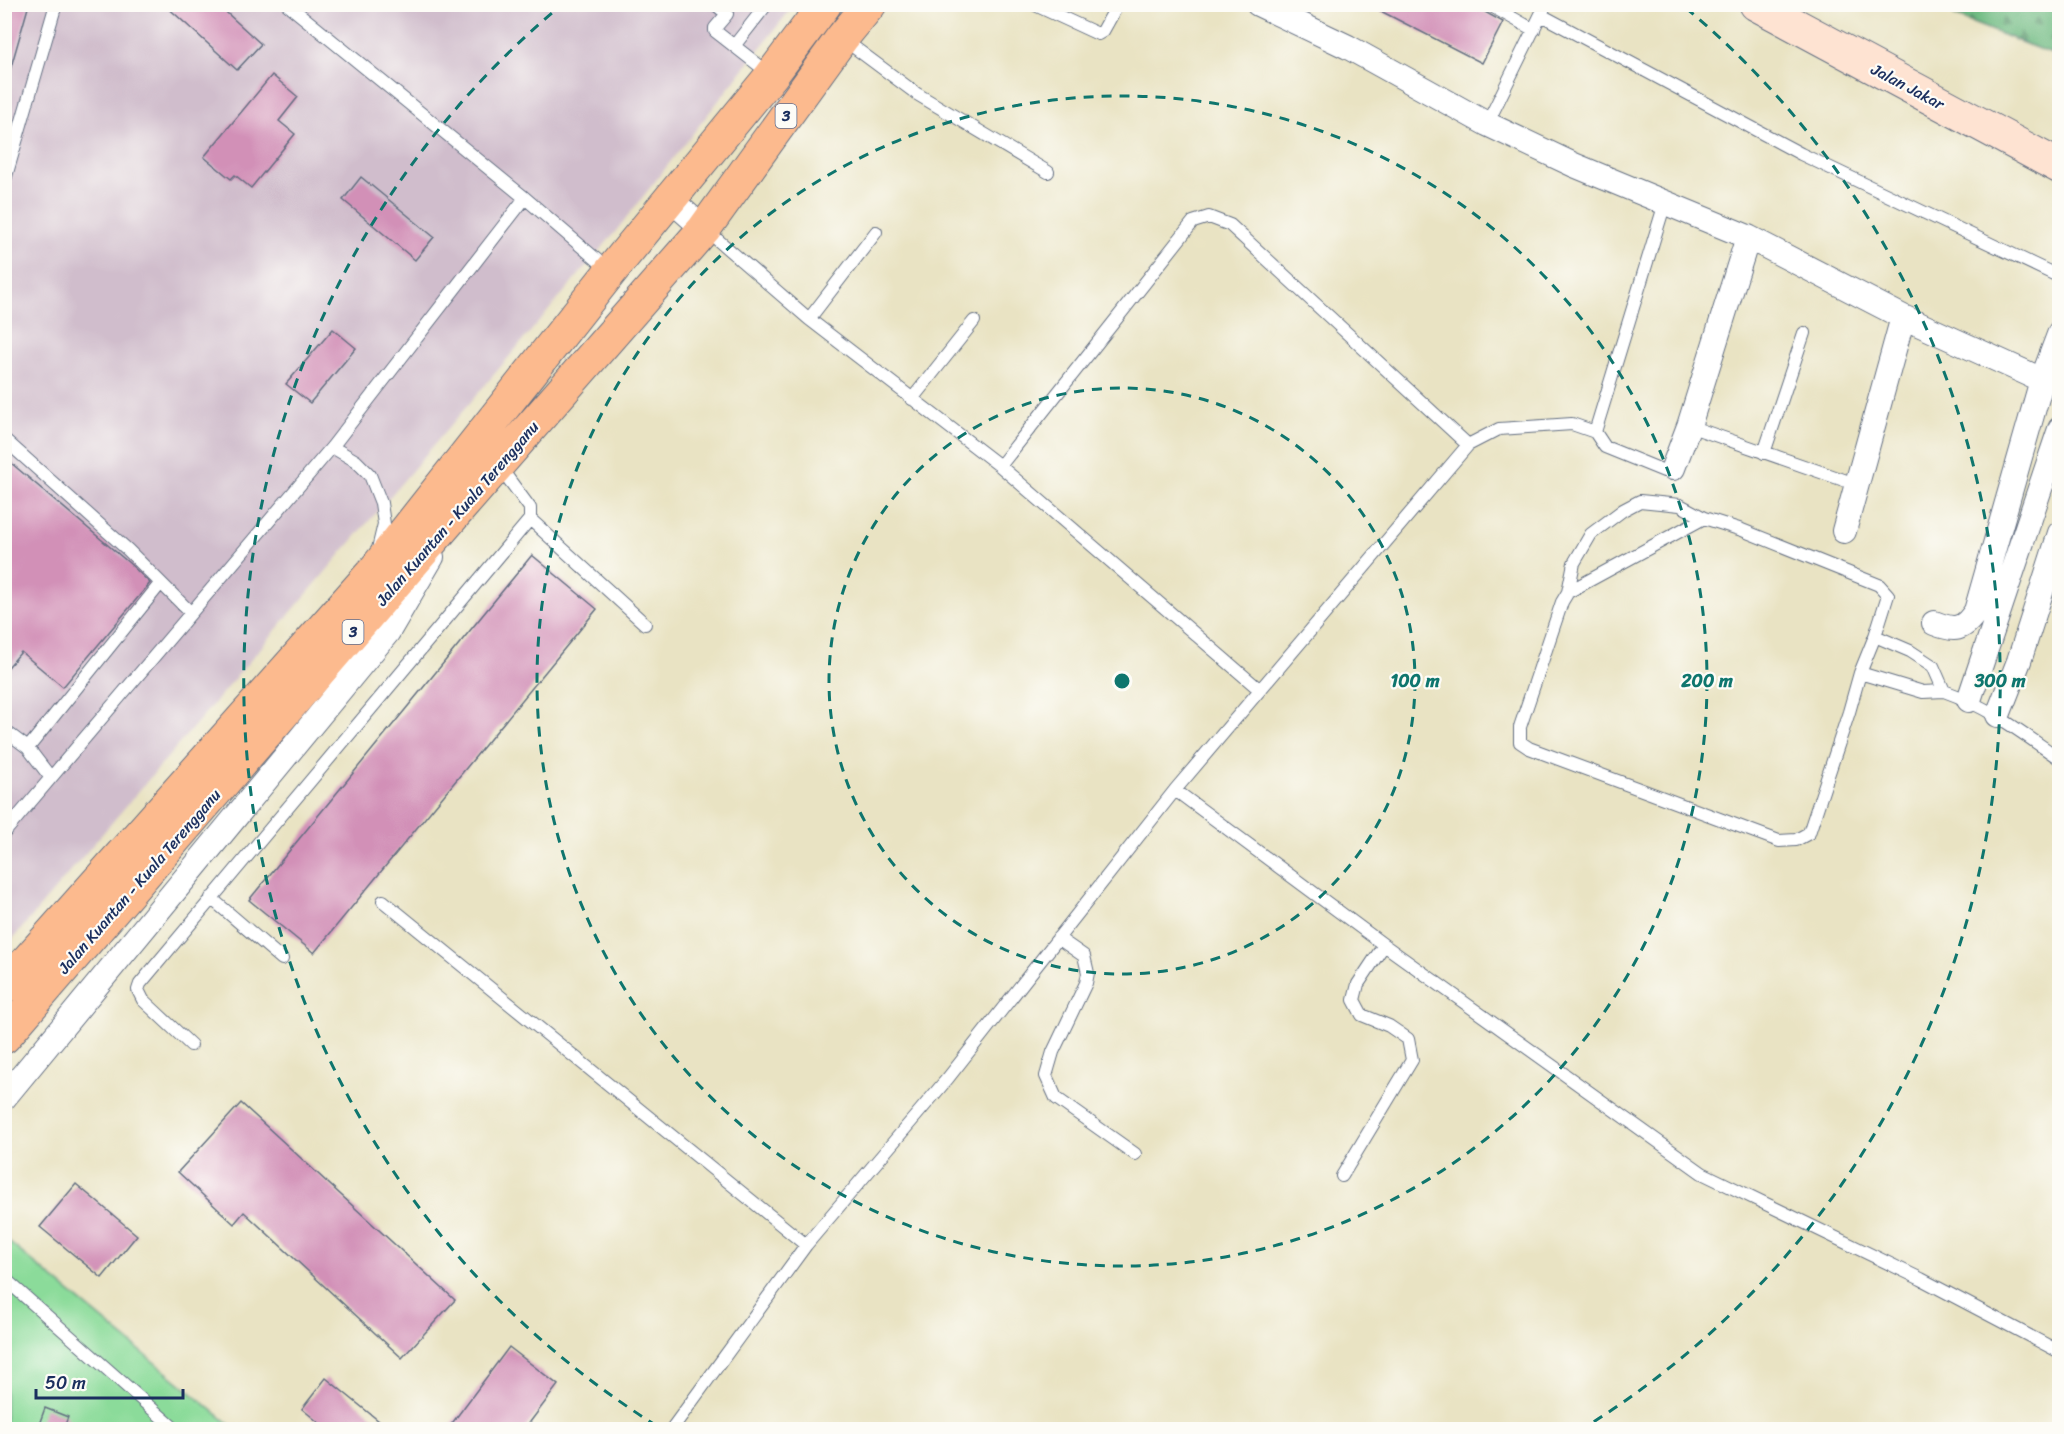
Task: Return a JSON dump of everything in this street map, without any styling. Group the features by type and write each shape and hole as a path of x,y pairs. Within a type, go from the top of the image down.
{"highway":[{"name":"Jalan Kuantan - Kuala Terengganu","path":"4,987 374,571 611,271 771,76 825,4"},
{"name":"Jalan Kuantan - Kuala Terengganu","path":"4,1038 460,508 704,229 842,38 870,4"}],"main road":[{"name":"Jalan Jakar","path":"1756,4 2060,167"},
{"name":"Jalan Jakar","path":"1795,4 1932,79 2060,144"}],"street":[{"path":"1258,4 1348,47 1487,124 1574,165 1748,237 1903,317 2042,380"},
{"path":"670,199 704,229"},
{"path":"1673,468 1689,426 1748,237"},
{"path":"1844,531 1903,317"},
{"path":"1934,623 1950,629 1961,627 1976,611 2042,380 2060,332"},
{"path":"1969,700 2053,466 2060,429"},
{"path":"4,1098 388,632 460,508"},
{"path":"1998,715 2019,661 2060,533"}],"lane":[{"path":"4,183 56,4"},
{"path":"287,4 611,271"},
{"path":"716,4 727,14 714,30 771,76"},
{"path":"734,46 767,4"},
{"path":"1033,4 1098,34 1103,31 1118,4"},
{"path":"1488,4 1534,30"},
{"path":"1487,124 1544,10 1801,154 2060,277"},
{"path":"842,38 917,94 1048,172"},
{"path":"4,833 332,447 525,198"},
{"path":"1595,432 1665,203"},
{"path":"1000,466 1193,222 1209,217 1230,225 1468,445"},
{"path":"704,229 809,319 1000,466 1260,690"},
{"path":"809,319 876,232"},
{"path":"912,399 974,321"},
{"path":"1764,453 1804,333"},
{"path":"671,1430 806,1245 948,1078 1175,790 1468,445 1499,429 1572,424 1595,432 1605,447 1664,471 1673,468"},
{"path":"1689,426 1858,485"},
{"path":"4,439 128,550 190,612"},
{"path":"332,447 356,461 370,475 381,503 384,524 374,571"},
{"path":"190,1045 142,1000 138,990 140,984 530,519 530,508 498,465"},
{"path":"1640,501 1680,505 1704,518 1742,530 1879,585 1888,595 1809,833 1796,840 1779,841 1530,748 1520,742 1520,727 1562,602 1568,591 1574,563 1591,534 1623,510 1640,501"},
{"path":"1568,591 1704,518"},
{"path":"530,519 645,624"},
{"path":"27,748 160,584"},
{"path":"1875,636 1910,651 1933,666 1944,692"},
{"path":"1860,674 1923,692 1944,692 1969,700 1998,715 2060,759"},
{"path":"4,730 27,748 51,778"},
{"path":"1175,790 1384,945 1702,1173 1921,1279 2060,1352"},
{"path":"211,898 282,959"},
{"path":"383,901 806,1245"},
{"path":"1058,938 1084,956 1088,973 1086,983 1053,1052 1046,1076 1056,1098 1135,1154"},
{"path":"1342,1176 1412,1060 1408,1039 1389,1026 1362,1015 1354,1000 1358,984 1384,945"},
{"path":"4,1278 176,1430"}],"shaded area":[{"path":"5,5 794,5 612,236 5,948"}],"green space":[{"path":"1946,5 2059,5 2059,57 1955,16"},
{"path":"5,1239 235,1429 5,1429"}],"building":[{"path":"4,4 29,4 9,74 4,73"},
{"path":"164,4 217,4 261,44 237,70"},
{"path":"1367,4 1480,4 1483,11 1503,22 1482,63"},
{"path":"272,75 298,97 279,121 295,134 251,188 235,175 231,179 204,157"},
{"path":"361,177 434,237 415,260 343,200"},
{"path":"333,329 356,348 310,403 286,384"},
{"path":"4,457 150,583 63,687 21,652 4,672"},
{"path":"532,555 597,609 314,953 249,900"},
{"path":"241,1103 455,1300 402,1358 244,1212 234,1224 178,1172"},
{"path":"76,1184 137,1235 102,1278 40,1227"},
{"path":"509,1347 558,1385 524,1430 447,1430"},
{"path":"326,1378 390,1430 328,1430 302,1409"},
{"path":"45,1408 68,1417 63,1430 37,1430"}]}
